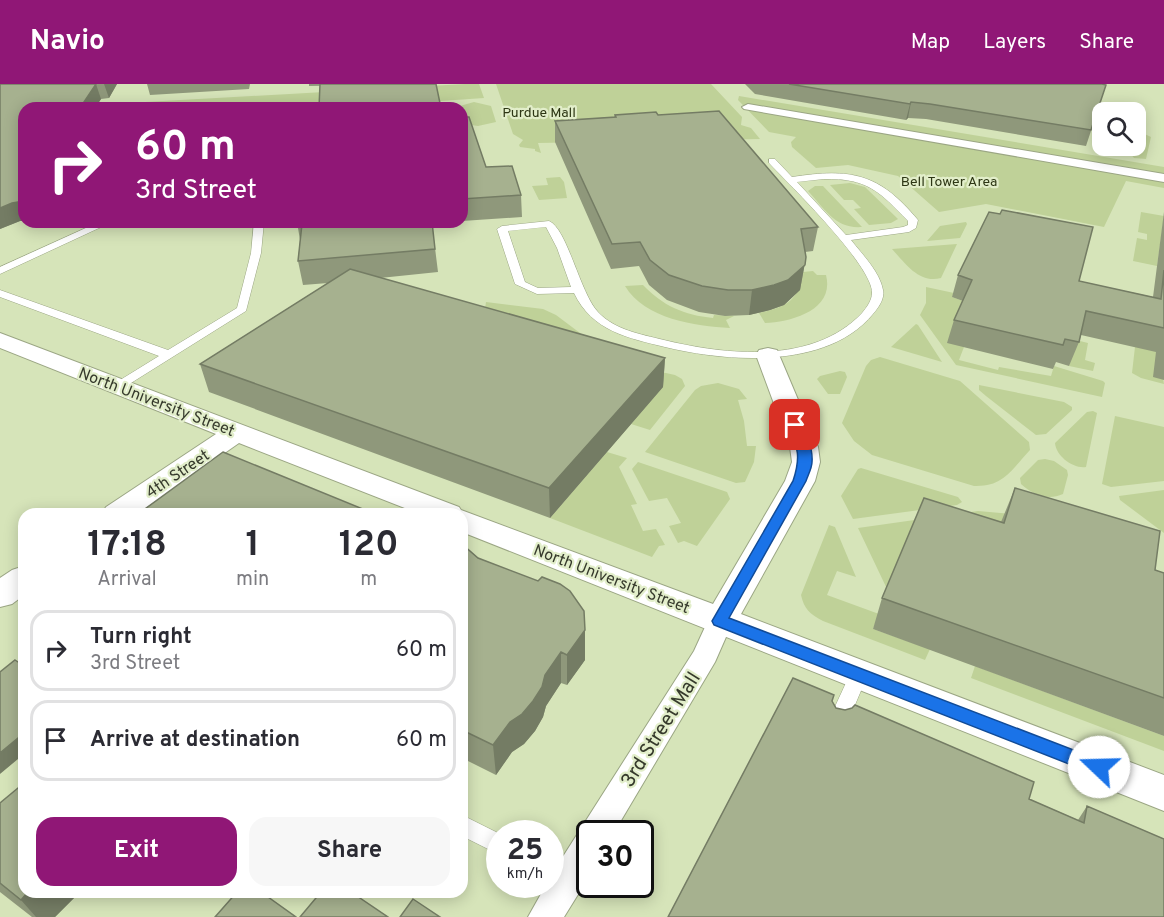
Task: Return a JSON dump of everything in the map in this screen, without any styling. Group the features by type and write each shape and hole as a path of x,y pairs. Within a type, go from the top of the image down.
{"street":[{"path":"748,107 1164,178"},
{"name":"North University Street","path":"0,340 433,508"},
{"path":"720,621 800,481 806,462 804,447 768,355"},
{"name":"4th Street","path":"126,508 237,432"},
{"name":"North University Street","path":"468,522 1164,793"},
{"name":"3rd Street Mall","path":"605,820 706,655 720,621"},
{"path":"544,917 576,866"}],"lane":[{"path":"576,290 537,291 520,284 502,229 549,224 562,249 576,290 593,315 606,324 632,335 703,352 744,356 768,355 817,345 840,335 858,323 875,303 878,290 873,274 859,255 772,161"},
{"path":"790,180 838,177 871,183 879,187 913,220 912,226 904,230 843,238"},
{"path":"0,271 94,228"},
{"path":"118,385 242,309 258,228"},
{"path":"0,293 169,355"},
{"path":"837,724 859,674"},
{"path":"468,828 486,838"}],"shaded area":[{"path":"0,84 1164,84 1164,917 0,917"}],"green space":[{"path":"465,84 479,84 484,98 426,102 146,102"},
{"name":"Purdue Mall","path":"496,84 711,84 742,117 741,125 751,128 760,139 538,143 541,153 535,149 520,147 523,140 513,134"},
{"name":"Bell Tower Area","path":"739,96 1164,167 1164,188 1126,181 1104,227 986,204 939,212 898,176 848,165 816,168 792,147 791,142 796,137 769,132 738,100"},
{"path":"474,102 491,106 496,122 478,126 468,124 468,104"},
{"path":"1146,135 1151,137 1146,159 1132,156 1146,156"},
{"path":"560,177 564,182 567,198 539,200 532,186 548,185 546,178"},
{"path":"850,183 865,187 898,219 891,223 869,225 854,209 861,208 853,200 844,200 830,185"},
{"path":"815,186 823,186 862,227 845,225 825,211 808,191"},
{"path":"1141,212 1164,216 1157,266 1133,261 1137,238 1147,240 1147,234 1138,232"},
{"path":"966,222 960,238 927,241 940,226"},
{"path":"957,244 941,278 933,279 913,271 892,249"},
{"path":"813,271 817,275 826,275 827,287 818,305 799,317 765,323 759,313 777,308 790,301 798,290 803,272"},
{"path":"643,285 658,299 683,312 713,318 714,315 734,316 726,320 730,328 687,323 658,313 634,297 625,286"},
{"path":"926,287 954,293 952,297 966,302 964,347 959,360 998,370 999,367 1051,376 1054,366 1103,381 1105,383 1102,397 956,365 920,315 926,303"},
{"path":"486,302 543,309 556,315 584,336 485,309"},
{"path":"916,324 918,325 942,362 891,347"},
{"path":"478,332 675,375 682,379 685,386 650,430 631,424 663,386"},
{"path":"1076,340 1088,343 1085,360 1095,363 1093,371 1069,366"},
{"path":"1135,347 1157,347 1164,384 1141,378 1132,373"},
{"path":"880,357 960,381 1029,442 1030,450 1006,476 993,484 984,486 974,486 872,455 854,441 842,423 866,366 871,360"},
{"path":"845,372 847,377 840,394 828,394 817,379 820,376"},
{"path":"718,383 739,389 747,399 738,400 744,421 747,446 756,446 754,462 745,482 736,483 645,452 695,390 701,386"},
{"path":"979,385 1064,402 1072,407 1072,410 1046,434 1036,435 979,390"},
{"path":"1087,412 1097,413 1086,467 1076,466 1066,461 1058,453 1055,443"},
{"path":"1115,416 1164,427 1164,481 1111,487 1102,484"},
{"path":"607,452 627,458 619,467 637,504 631,505 643,531 656,529 665,545 659,546 652,557 550,518"},
{"path":"1038,460 1054,461 1067,470 1068,475 1063,494 1052,497 1041,496 1021,484 1020,478"},
{"path":"638,462 727,492 730,499 697,546 684,541 678,543 669,526 681,523 667,498 649,501 632,469"},
{"path":"858,469 958,497 962,502 957,505 853,519 841,496"},
{"path":"1164,490 1164,533 1120,500 1119,496"},
{"path":"978,511 1012,514 992,551 888,591 858,528"},
{"path":"829,525 835,527 856,577 837,571 827,595 879,614 873,629 930,649 925,660 823,621 806,608 801,595"},
{"path":"975,666 1164,736 1164,751 971,678"}],"building":[{"path":"0,84 96,84 84,102 18,102 18,202 0,208"},
{"path":"320,84 436,84 440,102 319,102"},
{"path":"789,84 1106,85 1100,102 1092,102 1091,130 930,104 911,102 910,104"},
{"path":"719,111 818,227 801,229 806,257 805,265 788,280 752,290 728,290 702,286 669,275 650,260 640,242 612,244 555,121 656,112 658,115"},
{"path":"468,117 486,167 512,166 521,195 468,199"},
{"path":"1002,210 1093,227 1079,281 1161,299 1164,270 1164,328 1086,311 1079,342 1065,339 1063,345 954,320 972,280 958,275 989,212 1000,214"},
{"path":"302,228 433,228 435,249 298,261"},
{"path":"350,269 665,358 549,488 200,364"},
{"path":"223,452 360,508 146,508"},
{"path":"1015,488 1160,531 1155,570 1164,573 1164,698 882,598 924,498 1004,523"},
{"path":"468,549 478,558 538,581 542,577 560,584 570,591 584,611 585,630 567,655 561,652 545,675 542,687 533,701 522,714 510,722 493,745 468,733"},
{"path":"15,660 18,662 18,738 0,753 0,672"},
{"path":"793,678 834,695 832,701 836,708 845,710 855,705 1034,782 1029,799 1084,823 1087,806 1164,839 1164,917 668,917"},
{"path":"18,788 18,898 0,883 0,803"},
{"path":"232,898 269,898 296,917 215,917"},
{"path":"316,898 360,898 388,917 300,917"},
{"path":"413,899 440,917 400,917"}],"route":[{"path":"795,425 804,447 806,462 800,481 720,621 1099,767"}]}
